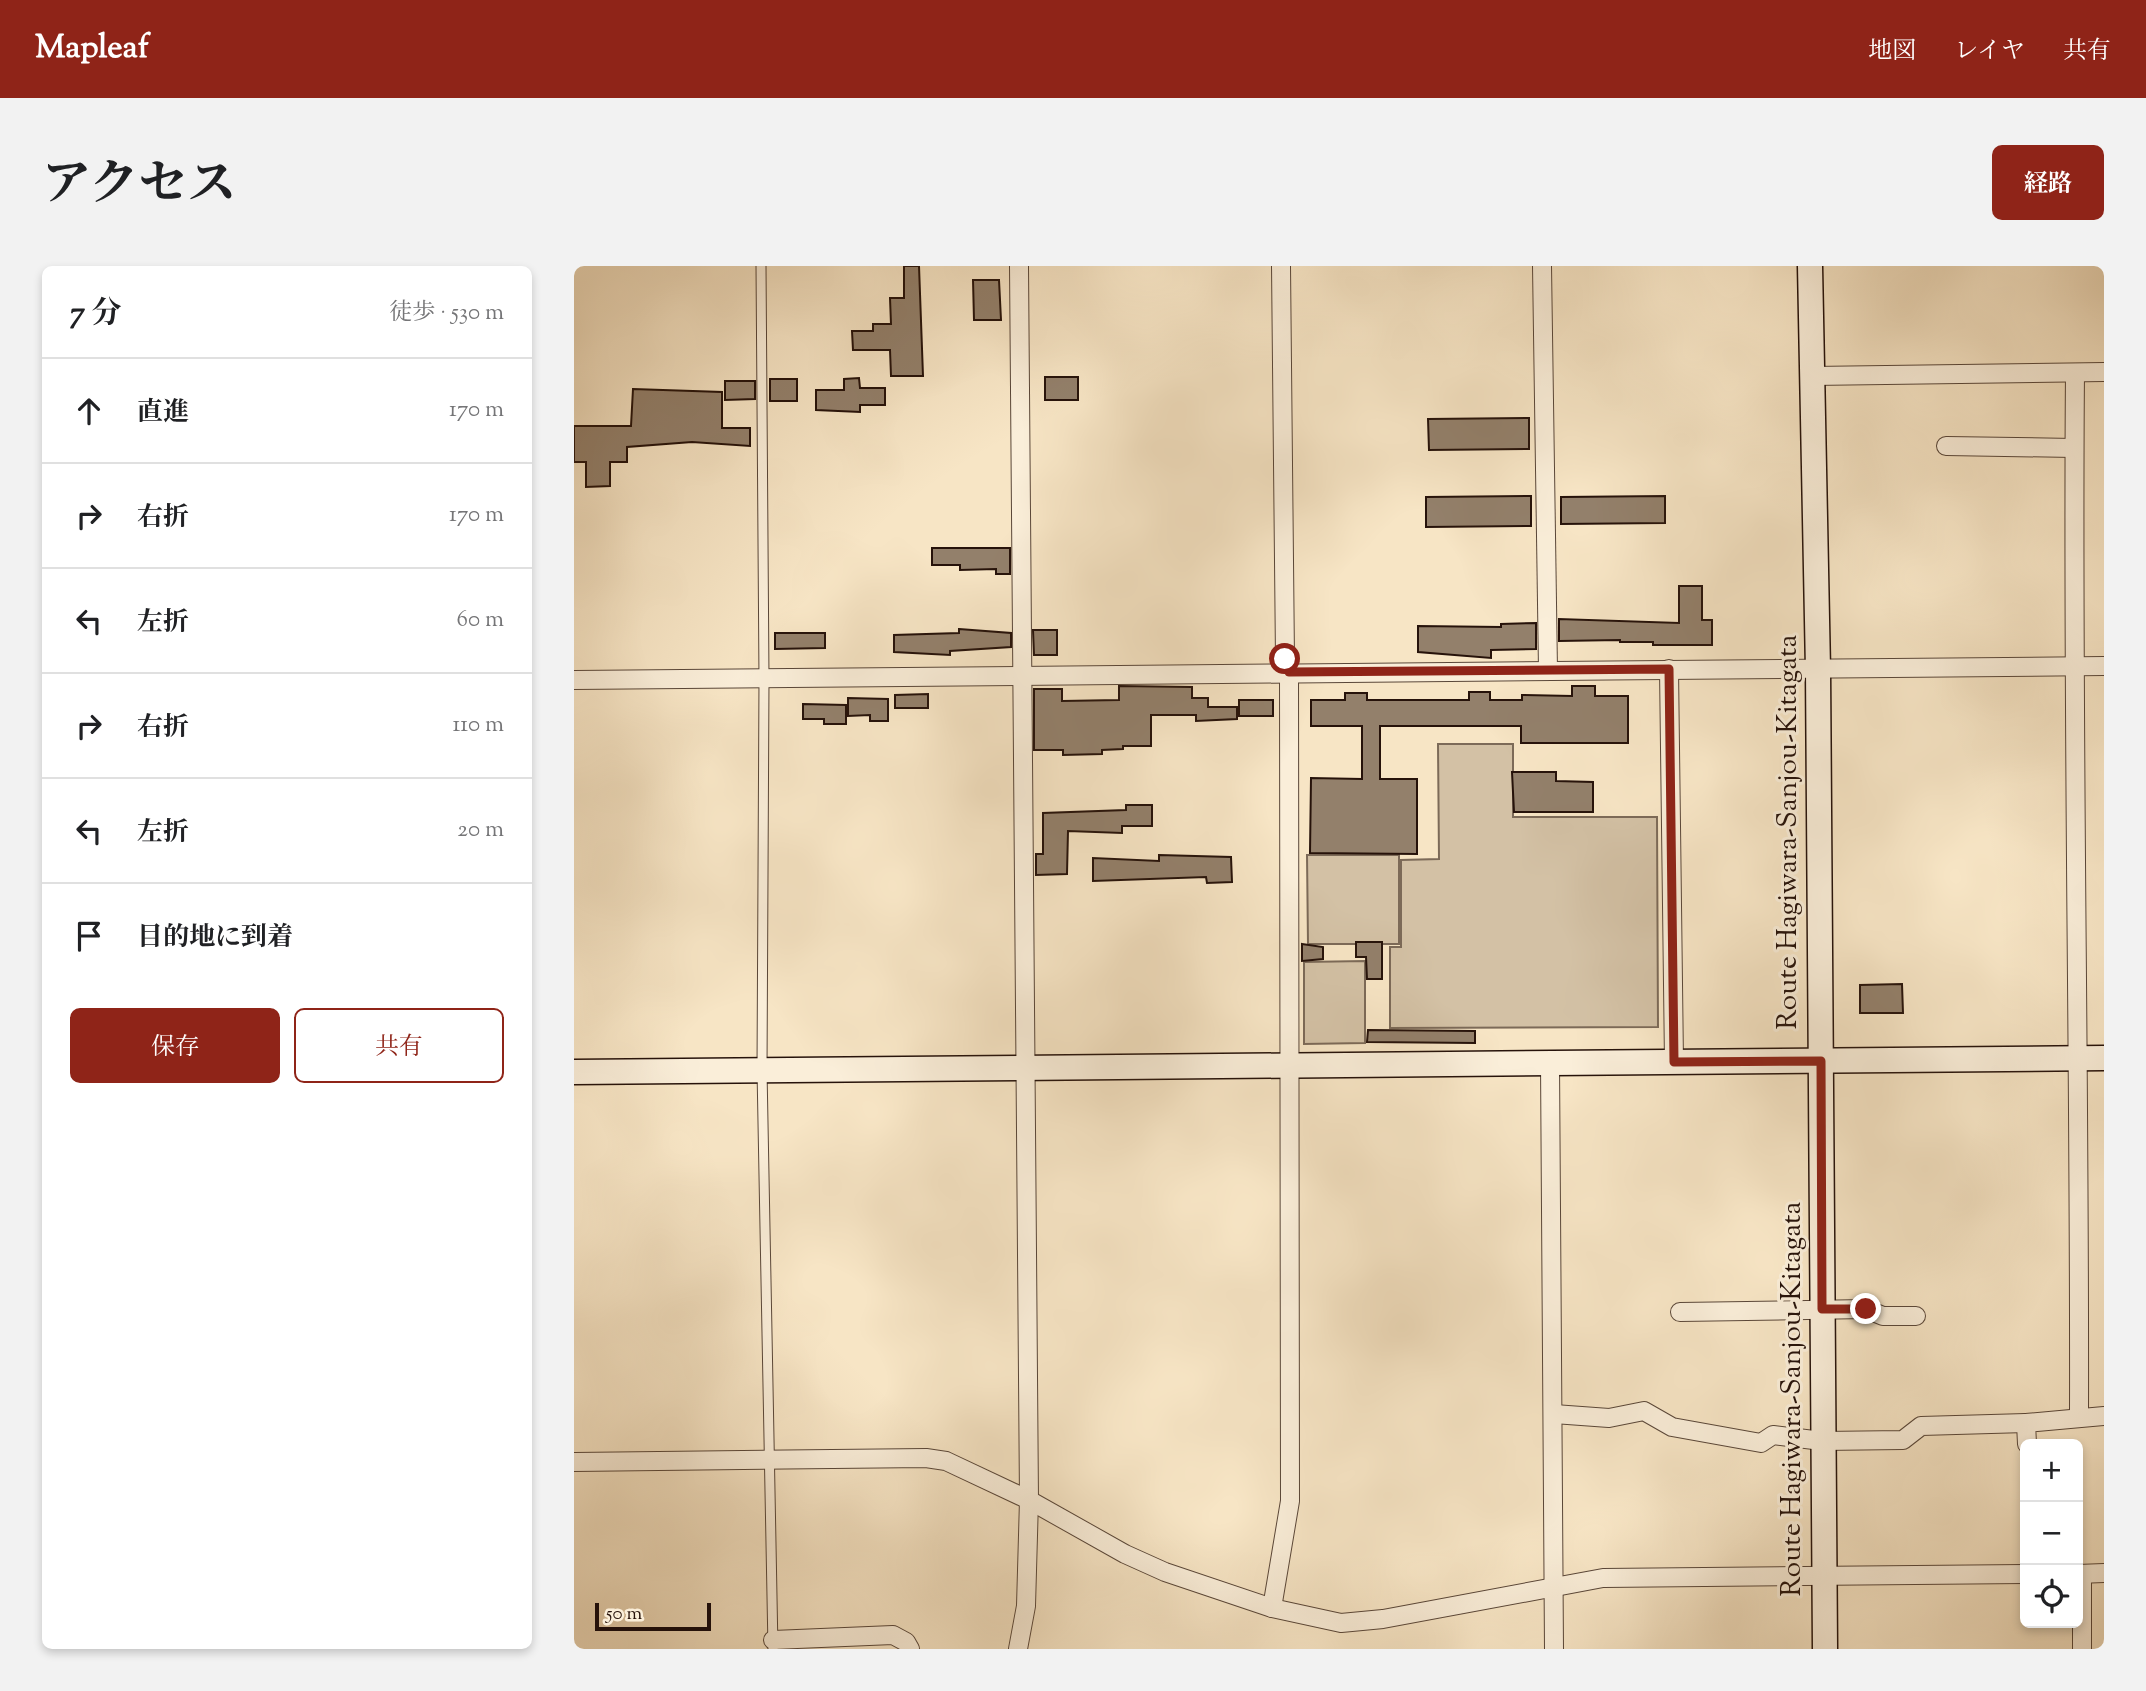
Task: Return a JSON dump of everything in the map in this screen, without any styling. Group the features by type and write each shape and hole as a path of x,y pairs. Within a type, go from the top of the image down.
{"street":[{"path":"1018,1649 1026,1606 1029,1500 1019,266"},
{"path":"1272,1608 1290,1501 1289,672 1285,659 1281,266"},
{"path":"1542,266 1548,670"},
{"name":"Route Hagiwara-Sanjou-Kitagata","path":"1810,266 1818,670 1825,1649"},
{"path":"1812,376 2104,372"},
{"path":"2074,373 2077,667 2075,872 2092,1058 2079,1416"},
{"path":"1946,446 2074,448"},
{"path":"574,680 2104,666"},
{"path":"1669,669 1674,1062"},
{"path":"574,1072 2092,1058"},
{"path":"1550,1063 1554,1649"},
{"path":"1680,1312 1866,1309 1883,1316 1916,1316"},
{"path":"1554,1413 1609,1418 1644,1411 1672,1427 1761,1443 1773,1435 1822,1441 1903,1440 1921,1426 2026,1423 2079,1416 2104,1416"},
{"path":"2026,1423 2027,1439"},
{"path":"574,1462 926,1458 946,1461 1029,1500 1125,1554 1165,1572 1272,1608 1341,1623 1383,1619 1603,1578 2020,1574"},
{"path":"2083,1574 2104,1573"},
{"path":"2081,1628 2082,1649"},
{"path":"773,1645 893,1635 906,1642 910,1649"}],"lane":[{"path":"761,266 764,679 762,1070 773,1645"}],"shaded area":[{"path":"1438,744 1513,744 1513,817 1657,817 1658,1027 1390,1028 1390,947 1401,947 1401,860 1439,859"},
{"path":"1307,855 1399,855 1399,944 1308,944"},
{"path":"1365,961 1365,1043 1304,1044 1304,962"}],"building":[{"path":"904,266 919,266 923,376 891,376 890,350 853,350 852,331 873,331 873,324 891,324 890,298 904,298"},
{"path":"973,280 999,280 1001,320 974,320"},
{"path":"1045,377 1078,377 1078,400 1045,400"},
{"path":"859,378 860,388 885,388 885,405 860,405 860,412 816,410 816,390 844,390 844,379"},
{"path":"770,379 797,379 797,401 770,401"},
{"path":"725,381 755,381 755,399 725,400"},
{"path":"633,389 722,392 722,428 750,428 750,446 692,442 627,447 627,462 610,462 610,486 586,487 586,462 574,462 574,426 631,426"},
{"path":"1529,418 1529,449 1429,450 1428,419"},
{"path":"1531,496 1531,526 1426,527 1426,497"},
{"path":"1665,496 1665,523 1561,524 1561,497"},
{"path":"932,548 1010,548 1010,574 996,574 996,569 960,570 960,565 932,565"},
{"path":"1679,586 1702,586 1702,620 1712,620 1712,645 1653,645 1653,642 1620,640 1559,641 1559,619 1679,623"},
{"path":"1536,623 1536,649 1491,650 1491,658 1418,652 1418,626 1501,627 1501,624"},
{"path":"959,629 1011,633 1011,647 950,651 950,655 894,652 894,635 959,633"},
{"path":"1033,630 1057,630 1057,655 1034,655"},
{"path":"775,633 825,633 825,648 775,649"},
{"path":"1119,686 1192,687 1192,698 1208,698 1208,707 1237,707 1237,719 1196,721 1196,715 1151,715 1151,746 1123,746 1123,749 1102,750 1102,754 1063,755 1063,750 1034,750 1034,689 1062,689 1062,701 1119,700"},
{"path":"1572,686 1595,686 1595,696 1628,696 1628,743 1521,743 1521,726 1380,726 1380,779 1417,779 1417,854 1310,853 1311,778 1362,779 1362,726 1311,726 1311,700 1345,700 1345,693 1367,693 1367,700 1469,700 1469,692 1490,692 1490,700 1522,700 1522,695 1572,696"},
{"path":"928,694 928,708 895,708 895,695"},
{"path":"848,698 888,699 888,721 870,721 870,715 848,716"},
{"path":"1239,700 1273,700 1273,716 1239,716"},
{"path":"803,704 846,705 846,724 824,724 824,719 803,719"},
{"path":"1512,772 1556,772 1556,781 1593,782 1593,812 1514,812"},
{"path":"1126,805 1152,805 1152,826 1122,826 1122,833 1068,831 1067,874 1036,875 1036,854 1043,854 1043,813 1126,810"},
{"path":"1159,855 1231,857 1232,882 1207,883 1206,877 1093,881 1093,858 1159,861"},
{"path":"1356,942 1382,942 1382,979 1367,979 1366,957 1356,957"},
{"path":"1302,944 1323,947 1323,959 1302,961"},
{"path":"1902,984 1903,1013 1860,1013 1860,985"},
{"path":"1368,1030 1475,1031 1475,1043 1367,1042"}],"route":[{"path":"1285,659 1289,672 1669,669 1674,1062 1821,1061 1822,1309 1866,1309"}]}
